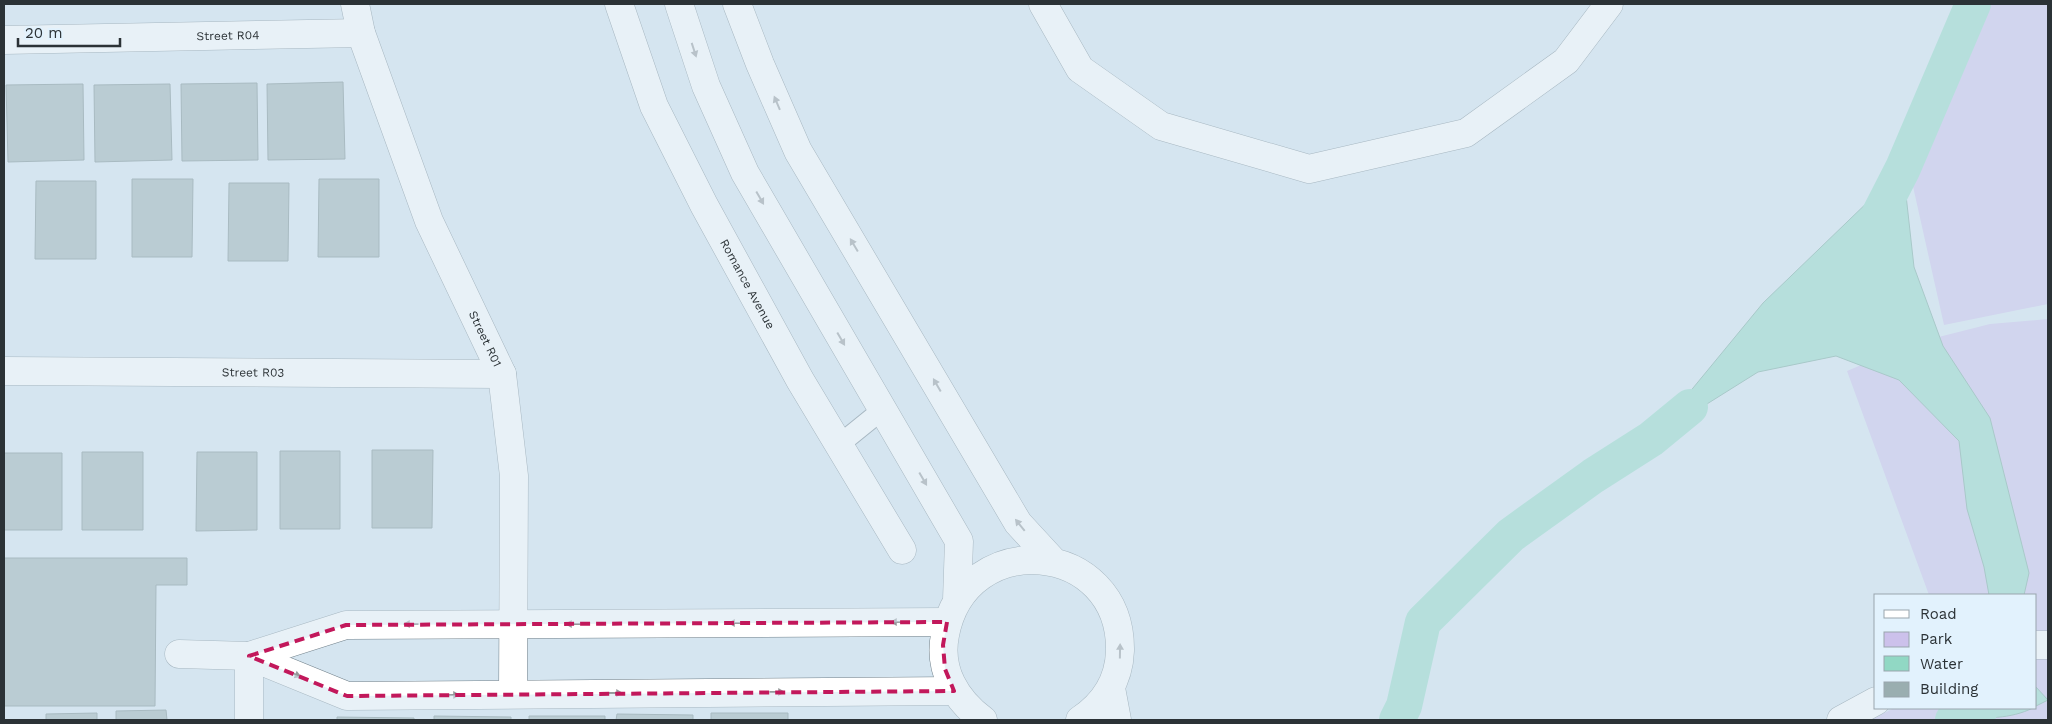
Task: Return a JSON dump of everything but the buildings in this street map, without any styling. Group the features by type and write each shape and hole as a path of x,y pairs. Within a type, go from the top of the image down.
{"street":[{"name":"Street R01","path":"355,4 360,33 430,221 502,374 514,476 513,694"},
{"name":"Romance Avenue","path":"618,4 654,106 704,205 800,380 902,550"},
{"path":"679,4 706,86 746,173 959,541 952,611 943,645 945,669 954,691 968,709 983,720"},
{"path":"737,4 760,64 798,151 1018,523 1053,561"},
{"path":"1043,4 1080,69 1161,126 1309,169 1466,133 1566,61 1597,10"},
{"name":"Street R04","path":"4,40 360,33"},
{"name":"Street R03","path":"4,370 502,374"},
{"path":"952,611 975,579 999,565 1025,559 1053,561 1078,571 1098,588 1113,610 1120,636 1120,663 1111,688 1094,710 1080,720"},
{"path":"179,654 249,656 346,625 514,624 952,611"},
{"path":"249,656 347,696 954,691"},
{"path":"249,656 249,720"},
{"path":"1111,688 1117,720"},
{"path":"1841,720 1874,702"}],"lane":[{"path":"840,444 882,410"}],"highlighted area":[{"path":"947,622 943,645 945,669 954,691 347,696 249,656 346,625"}],"green space":[{"path":"1956,4 1973,4 1965,22"},
{"path":"1986,4 2048,4 2048,304 1944,325 1912,182 1979,16"},
{"path":"2048,319 2048,720 1871,720 1892,709 2037,709 2037,594 1929,594 1847,371 1911,344 1990,324"}],"water":[{"path":"1903,168 1914,267 1943,346 1990,418 2029,573 2024,594 1989,594 1984,567 1967,509 1959,441 1899,380 1836,356 1758,372 1651,439 1763,303"},
{"path":"2037,688 2048,700 2037,706"},
{"path":"1966,709 2031,709 1998,717 1961,716"}],"waterway":[{"path":"1880,213 1903,168 1973,4"},
{"path":"1397,720 1404,706 1423,622 1511,535 1593,476 1651,439 1690,407"},
{"path":"1953,720 1979,709"}]}
